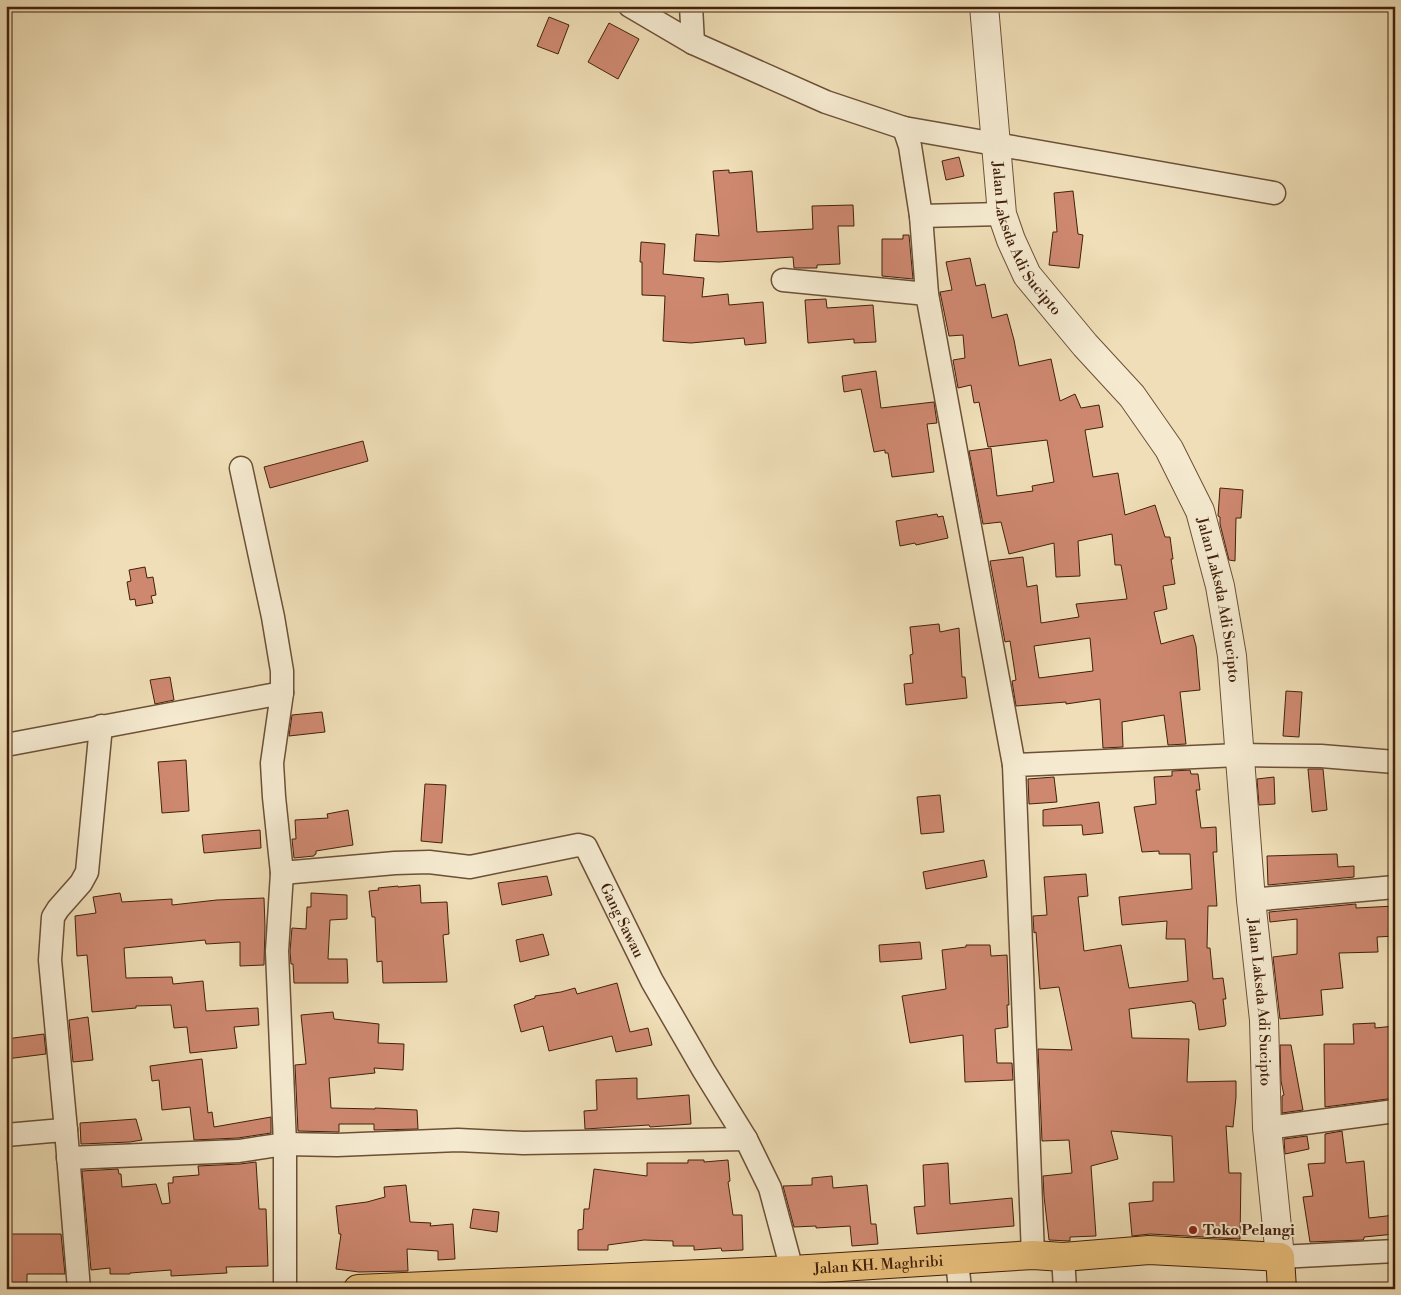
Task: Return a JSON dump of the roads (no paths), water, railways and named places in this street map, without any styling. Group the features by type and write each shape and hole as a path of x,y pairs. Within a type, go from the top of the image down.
{"highway":[{"name":"Jalan KH. Maghribi","path":"358,1289 740,1280 792,1270 1033,1255 1063,1257 1149,1250 1280,1257"},
{"path":"1280,1257 1282,1289"}],"street":[{"path":"630,6 693,43 826,102 904,128 1274,193"},
{"path":"691,6 693,43"},
{"name":"Jalan Laksda Adi Sucipto","path":"984,6 1002,214 1011,240 1027,275 1085,345 1132,396 1168,449 1200,511 1220,586 1230,647 1251,900 1264,1020 1267,1128 1280,1257"},
{"path":"904,128 910,146 921,216 927,294 1014,765 1033,1255"},
{"path":"921,216 1002,214"},
{"path":"783,280 927,294"},
{"path":"241,468 274,618 282,671 282,692 272,763 282,873 277,951 285,1144 285,1289"},
{"path":"6,745 282,692"},
{"path":"80,1289 50,960 53,917 81,883 87,872 102,726"},
{"path":"1014,765 1239,755 1321,756 1395,762"},
{"name":"Gang Sawau","path":"282,873 395,863 428,862 470,867 583,845 588,850 652,981 746,1139 770,1188 792,1270"},
{"path":"1251,900 1395,887"},
{"path":"1267,1128 1395,1111"},
{"path":"6,1135 66,1130"},
{"path":"68,1158 239,1151 285,1144 337,1145 458,1140 524,1143 746,1139"},
{"path":"1280,1257 1395,1251"},
{"path":"1063,1257 1065,1289"},
{"path":"957,1261 960,1289"}],"place":[{"name":"Toko Pelangi","path":"1193,1230"}]}
